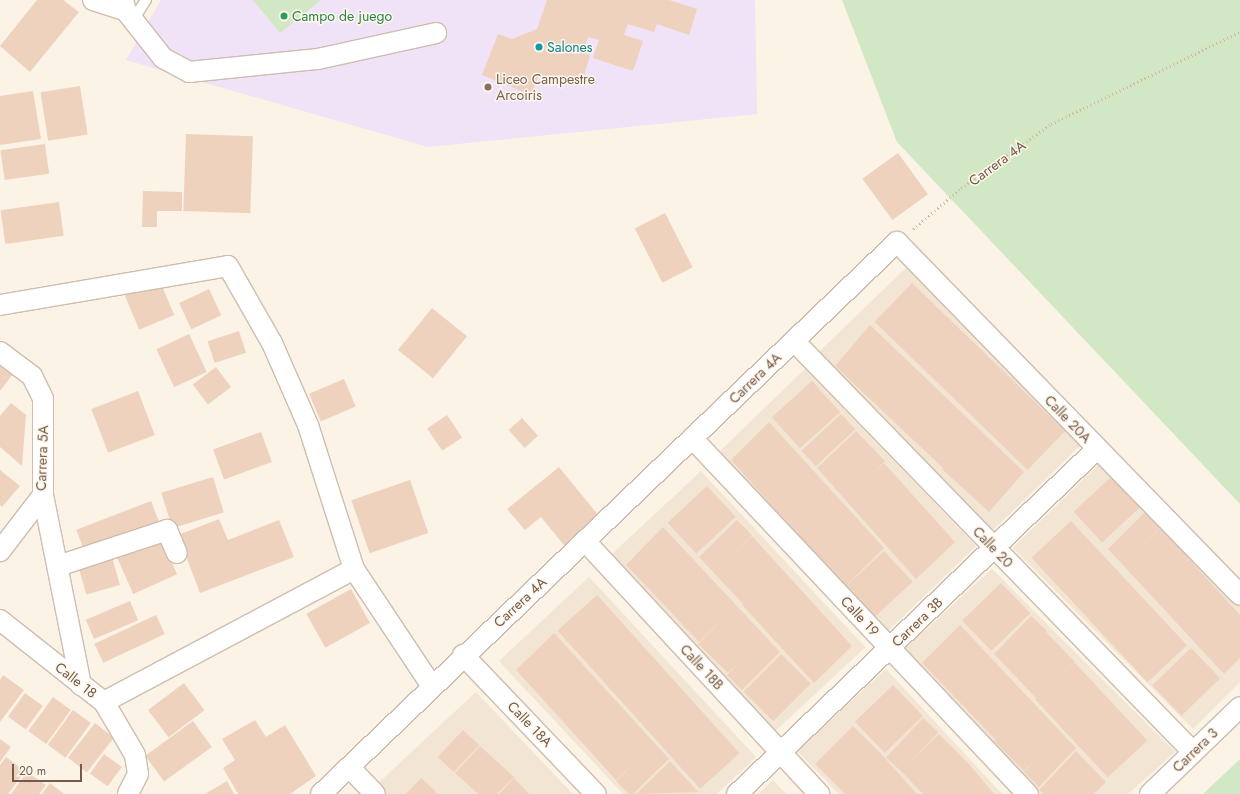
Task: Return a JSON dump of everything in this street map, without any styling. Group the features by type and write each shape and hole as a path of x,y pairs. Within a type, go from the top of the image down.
{"street":[{"path":"93,0 127,10 163,58 189,72 318,59 436,33"},
{"name":"Carrera 4A","path":"320,794 431,685 585,541 897,242"},
{"name":"Calle 20A","path":"897,242 1240,595"},
{"path":"0,305 228,266 272,343 308,425 354,569 431,685"},
{"name":"Calle 20","path":"794,341 1193,752"},
{"name":"Carrera 5A","path":"0,352 32,376 43,399 42,495 1,548"},
{"name":"Calle 19","path":"692,438 1028,794"},
{"name":"Carrera 3B","path":"737,794 1097,449"},
{"path":"42,495 58,566 81,685"},
{"path":"58,566 167,530 177,553"},
{"name":"Calle 18B","path":"585,541 819,794"},
{"path":"104,702 354,569"},
{"name":"Calle 18","path":"0,620 104,702 135,755 138,774 128,794"},
{"name":"Calle 18A","path":"464,655 596,794"},
{"name":"Carrera 3","path":"1150,794 1240,706"},
{"path":"349,767 375,794"}],"lane":[{"path":"127,10 146,0"}],"path":[{"name":"Carrera 4A","path":"897,242 961,188 1051,124 1240,32"}],"shaded area":[{"name":"Liceo Campestre Arcoiris","path":"161,0 755,0 757,114 428,147 126,60"},
{"path":"910,264 1083,443 992,531 819,352"},
{"path":"805,369 976,546 887,632 716,455"},
{"path":"1103,460 1240,601 1240,682 1193,729 1013,548"},
{"path":"701,471 865,647 772,734 608,558"},
{"path":"992,569 1175,752 1128,794 1035,794 901,652"},
{"path":"589,577 756,757 717,794 623,794 499,661"},
{"path":"886,669 1002,794 839,794 797,751"},
{"path":"476,692 573,794 381,794 374,787"},
{"path":"773,780 786,794 758,794"}],"green space":[{"name":"Campo de juego","path":"253,0 321,0 280,33"},
{"path":"842,0 1240,0 1240,504 897,142"},
{"path":"1240,759 1240,794 1203,794"}],"building":[{"path":"37,0 63,0 79,12 30,72 0,46"},
{"name":"Salones","path":"547,0 669,0 697,9 689,35 657,24 654,32 628,24 624,35 643,41 633,71 593,58 599,40 588,37 583,52 590,55 584,76 538,77 531,95 482,75 498,34 512,39 537,29"},
{"path":"80,86 88,134 48,141 40,92"},
{"path":"33,91 41,139 0,145 0,96"},
{"path":"186,134 253,136 250,213 183,211"},
{"path":"45,144 49,174 5,180 0,150"},
{"path":"898,153 928,194 892,220 862,179"},
{"path":"143,191 182,192 182,211 157,211 157,227 142,227"},
{"path":"59,202 64,236 5,244 1,210"},
{"path":"665,213 693,267 662,283 635,228"},
{"path":"159,279 174,315 139,330 124,294"},
{"path":"912,283 1065,431 1028,470 874,322"},
{"path":"209,289 221,315 191,329 179,303"},
{"path":"432,308 467,336 433,378 398,350"},
{"path":"870,325 1024,472 989,512 835,366"},
{"path":"239,331 246,353 215,363 208,341"},
{"path":"189,334 207,372 174,387 156,349"},
{"path":"0,366 12,375 0,391"},
{"path":"216,367 231,387 208,404 193,384"},
{"path":"344,379 356,407 321,421 309,394"},
{"path":"812,381 840,412 800,448 772,417"},
{"path":"138,391 155,435 108,453 91,409"},
{"path":"11,403 26,415 22,466 0,447 0,416"},
{"path":"841,414 855,429 816,466 802,451"},
{"path":"447,415 462,437 442,451 427,428"},
{"path":"522,418 538,436 525,448 509,430"},
{"path":"769,422 884,548 846,586 831,571 835,567 831,570 816,555 731,460"},
{"path":"856,431 885,461 873,473 884,463 955,542 916,579 817,468"},
{"path":"261,432 272,462 224,480 213,449"},
{"path":"559,467 603,521 568,550 541,517 525,530 507,509"},
{"path":"0,470 20,486 2,507 0,505"},
{"path":"1113,475 1142,506 1102,543 1074,512"},
{"path":"213,477 224,512 172,528 161,493"},
{"path":"410,480 428,533 370,553 351,500"},
{"path":"707,486 736,517 696,554 668,523"},
{"path":"151,501 160,524 85,553 76,530"},
{"path":"1146,511 1161,526 1141,546 1161,527 1190,557 1181,566 1189,559 1240,615 1240,658 1224,674 1108,549"},
{"path":"219,519 228,540 279,520 294,557 200,593 178,535"},
{"path":"737,520 752,535 732,555 752,536 852,646 814,683 742,605 752,596 743,604 699,557"},
{"path":"1071,521 1187,645 1147,682 1032,558"},
{"path":"663,527 780,652 742,690 727,675 746,656 728,673 698,644 728,614 699,642 626,565"},
{"path":"160,536 177,574 133,594 116,556"},
{"path":"884,551 913,582 873,619 845,588"},
{"path":"112,557 120,585 86,595 78,567"},
{"path":"1001,583 1030,613 991,651 962,621"},
{"path":"351,589 370,623 325,648 306,614"},
{"path":"597,595 740,753 700,789 558,630"},
{"path":"130,601 138,620 94,639 86,620"},
{"path":"156,615 165,634 103,663 94,644"},
{"path":"1031,616 1047,631 1042,635 1046,632 1075,662 1038,700 994,654"},
{"path":"960,625 1076,748 1039,787 1024,772 1037,758 1024,771 994,741 1000,735 995,739 922,663"},
{"path":"554,633 669,759 633,794 629,794 616,781 635,762 616,780 516,670"},
{"path":"1191,648 1220,678 1181,716 1152,686"},
{"path":"781,654 811,684 773,721 744,691"},
{"path":"1075,663 1147,741 1108,777 1036,700"},
{"path":"3,675 24,690 0,722 0,680"},
{"path":"184,683 204,710 169,737 148,710"},
{"path":"893,685 923,716 885,753 855,722"},
{"path":"25,693 43,706 26,729 8,716"},
{"path":"53,697 71,710 46,744 28,731"},
{"path":"73,710 91,723 66,758 48,745"},
{"path":"923,718 938,732 902,772 886,757"},
{"path":"255,720 266,737 285,725 316,776 290,794 238,794 223,768 235,760 222,739"},
{"path":"193,721 212,747 164,782 145,756"},
{"path":"95,723 114,738 87,772 68,758"},
{"path":"853,726 883,756 917,794 845,794 815,764"},
{"path":"463,730 479,745 454,772 438,757"},
{"path":"939,734 969,764 994,794 923,794 901,771"},
{"path":"0,739 11,747 0,762"},
{"path":"480,746 514,777 497,794 478,794 455,773"},
{"path":"1076,751 1106,782 1094,794 1044,794 1039,790"},
{"path":"104,754 122,767 108,786 90,773"},
{"path":"6,757 25,771 8,794 0,794 0,765"},
{"path":"670,761 698,792 636,794"},
{"path":"27,772 46,785 39,794 11,794"},
{"path":"421,778 437,793 406,794"},
{"path":"514,778 529,794 499,794"},
{"path":"227,781 234,794 205,794"},
{"path":"50,783 64,794 42,794"}],"place":[{"name":"Campo de juego","path":"284,16"},
{"name":"Salones","path":"539,47"},
{"name":"Liceo Campestre Arcoiris","path":"488,87"}]}
